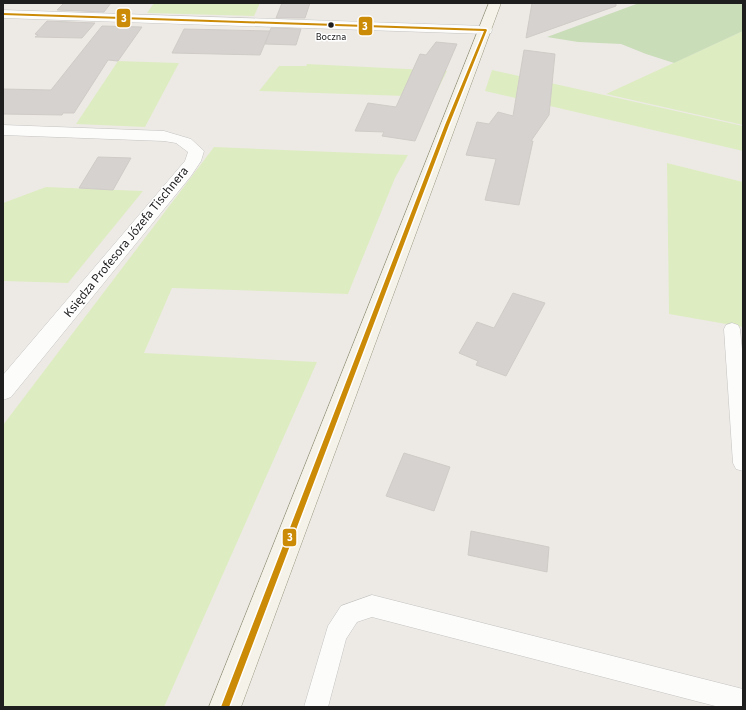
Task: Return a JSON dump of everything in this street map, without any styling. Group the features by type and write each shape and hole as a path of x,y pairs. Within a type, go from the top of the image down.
{"street":[{"path":"225,707 447,125 486,30 495,3"},
{"path":"3,14 486,30"},
{"name":"Księdza Profesora Józefa Tischnera","path":"3,130 164,136 180,139 190,144 196,151 193,161 180,178 3,391"}],"lane":[{"path":"732,329 743,463"},
{"path":"316,707 336,634 349,614 372,606 743,701"}],"green space":[{"path":"154,3 260,3 254,16 147,13"},
{"path":"639,3 741,3 743,4 743,31 674,63 621,44 578,42 547,37"},
{"path":"743,31 743,125 606,94"},
{"path":"118,61 179,63 145,127 76,124"},
{"path":"307,64 447,71 434,97 259,91 279,66 306,66"},
{"path":"492,70 743,126 743,151 485,91"},
{"path":"214,147 408,155 395,178 348,294 172,288 144,353 317,362 164,707 3,707 3,425"},
{"path":"667,163 743,182 743,327 669,314"},
{"path":"46,187 143,191 68,283 3,281 3,203"}],"building":[{"path":"64,3 111,3 104,12 57,10"},
{"path":"282,3 310,3 305,18 276,18"},
{"path":"532,3 616,3 616,6 526,38"},
{"path":"47,21 95,23 82,38 35,37 38,35 35,34"},
{"path":"102,26 142,27 118,61 108,60 74,113 63,113 62,115 3,114 3,89 51,90"},
{"path":"271,28 301,29 296,45 265,44"},
{"path":"184,29 270,31 260,55 172,53"},
{"path":"436,42 457,44 415,141 382,136 384,132 355,131 368,103 396,107 420,54 426,55"},
{"path":"524,50 555,54 549,115 531,141 533,141 519,205 485,200 496,159 466,155 477,122 489,124 498,112 513,116"},
{"path":"98,157 131,158 113,190 79,188"},
{"path":"513,293 545,303 506,376 476,365 478,361 459,353 477,322 494,328"},
{"path":"404,453 450,467 434,511 386,496"},
{"path":"471,531 549,547 547,572 468,555"}],"transit line":[{"name":"3","path":"3,14 486,30"},
{"name":"3","path":"225,707 447,125 486,30"}],"place":[{"name":"Boczna","path":"331,25"}]}
